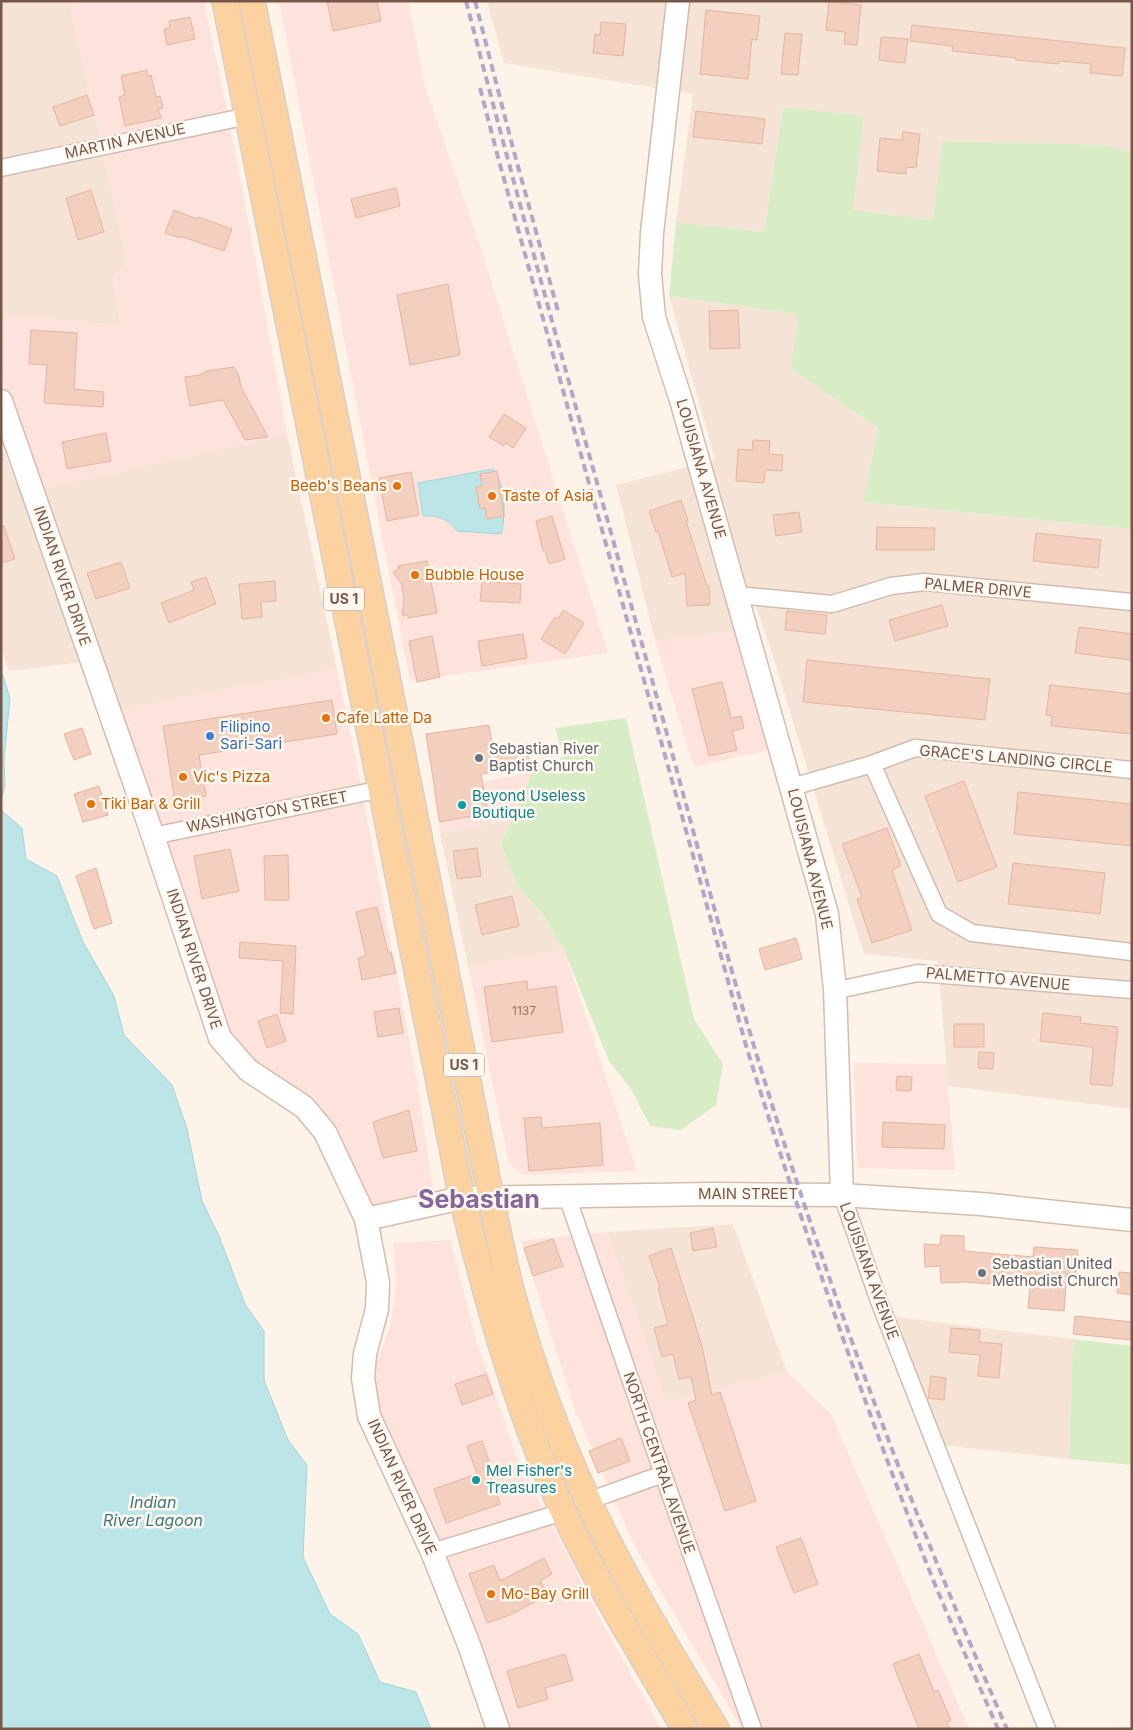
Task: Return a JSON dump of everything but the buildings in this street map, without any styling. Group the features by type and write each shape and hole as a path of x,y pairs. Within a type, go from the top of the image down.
{"main road":[{"name":"US 1","path":"225,1 462,1198 487,1302 525,1418 563,1512 614,1608 685,1729"},
{"name":"US 1","path":"252,1 510,1287 562,1441 588,1501 640,1601 716,1729"},
{"path":"248,116 255,119 263,128 284,158"},
{"path":"363,695 380,717 387,723 397,727"},
{"path":"382,789 396,799 417,827"}],"street":[{"name":"LOUISIANA AVENUE","path":"678,1 652,233 650,274 654,317 681,400 827,914 835,989 842,1195 879,1301 1047,1729"},
{"name":"MARTIN AVENUE","path":"1,168 248,116"},
{"name":"INDIAN RIVER DRIVE","path":"1,401 153,836 220,1038 248,1070 304,1107 325,1132 366,1219 378,1282 377,1309 365,1354 363,1378 369,1416 432,1552 498,1729"},
{"name":"PALMER DRIVE","path":"737,594 832,604 891,586 925,582 1132,602"},
{"name":"GRACE'S LANDING CIRCLE","path":"792,787 872,764 915,748 1132,770"},
{"path":"872,764 939,914 972,934 1132,952"},
{"name":"WASHINGTON STREET","path":"153,836 382,789"},
{"name":"PALMETTO AVENUE","path":"835,989 918,973 1132,990"},
{"name":"MAIN STREET","path":"366,1219 462,1198 712,1194 842,1195 981,1204 1132,1220"},
{"name":"NORTH CENTRAL AVENUE","path":"567,1196 753,1729"},
{"path":"588,1501 663,1474"},
{"path":"432,1552 563,1512"}],"shaded area":[{"path":"1,1 69,1 100,137 1,159"},
{"path":"69,1 204,1 227,111 100,137"},
{"path":"279,1 408,1 425,87 478,240 608,653 410,681"},
{"path":"487,1 1132,1 1132,153 1107,145 942,141 933,220 852,210 864,116 783,107 764,232 676,222 693,94 504,63"},
{"path":"230,128 287,434 40,489 1,377 1,315 121,325 113,277 127,263 104,154"},
{"path":"104,154 127,263 113,277 121,325 1,315 1,177"},
{"path":"669,296 798,314 791,369 878,428 864,502 1132,529 1132,1109 948,1086 938,961 864,954 770,647 750,589 740,630 655,641 616,485 715,460"},
{"path":"287,434 337,669 117,710 40,489"},
{"path":"4,452 20,493 25,493 84,662 9,671 1,647 1,453"},
{"path":"740,630 774,749 694,767 655,641"},
{"path":"337,669 361,785 158,826 117,710"},
{"path":"532,773 511,820 440,833 432,790"},
{"path":"364,802 416,1076 434,1195 370,1209 330,1126 253,1063 227,1033 163,842"},
{"path":"511,820 501,844 516,884 541,912 564,950 468,966 440,833"},
{"path":"564,950 637,1171 522,1175 509,1163 468,966"},
{"path":"854,1063 946,1064 955,1170 857,1168"},
{"path":"733,1224 787,1372 666,1402 607,1232"},
{"path":"607,1232 666,1402 787,1372 831,1414 969,1729 742,1729 635,1547 575,1410 521,1241"},
{"path":"450,1240 475,1336 516,1456 601,1620 661,1729 507,1729 376,1413 376,1364 391,1324 396,1281 393,1243"},
{"path":"889,1316 1073,1339 1069,1459 942,1445"}],"green space":[{"path":"783,107 864,116 853,210 933,220 942,141 1108,145 1132,153 1132,529 863,502 878,428 791,369 798,314 669,296 676,222 764,232"},
{"path":"626,718 694,1019 723,1064 716,1105 681,1130 650,1126 631,1089 609,1061 564,950 541,912 516,884 501,844 532,773 564,757 555,728"},
{"path":"1073,1339 1132,1346 1132,1465 1069,1459"}],"water":[{"path":"493,469 503,492 504,518 501,534 457,531 450,523 442,519 433,516 423,516 418,483"},
{"path":"1,670 10,698 4,761 5,786 1,801"},
{"name":"Indian River Lagoon","path":"1,810 22,828 26,859 57,876 83,942 114,996 124,1035 172,1085 187,1129 202,1201 219,1236 245,1304 264,1331 264,1380 288,1440 307,1465 303,1557 330,1614 358,1634 380,1682 416,1692 431,1729 1,1729"}],"railway":[{"path":"466,1 533,252 713,905 781,1133 839,1305 902,1476 1007,1729"},
{"path":"475,1 558,311"},
{"path":"480,88 747,1049 810,1243 878,1435 934,1583 998,1729"}],"place":[{"name":"Beeb's Beans","path":"397,486"},
{"name":"Taste of Asia","path":"492,496"},
{"name":"Bubble House","path":"415,575"},
{"name":"Cafe Latte Da","path":"326,718"},
{"name":"Filipino Sari-Sari","path":"210,736"},
{"name":"Sebastian River Baptist Church","path":"479,758"},
{"name":"Vic's Pizza","path":"183,777"},
{"name":"Tiki Bar & Grill","path":"91,804"},
{"name":"Beyond Useless Boutique","path":"462,805"},
{"name":"Sebastian United Methodist Church","path":"982,1273"},
{"name":"Mel Fisher's Treasures","path":"476,1480"},
{"name":"Mo-Bay Grill","path":"491,1594"}],"district":[{"name":"Sebastian","path":"479,1199"}]}
